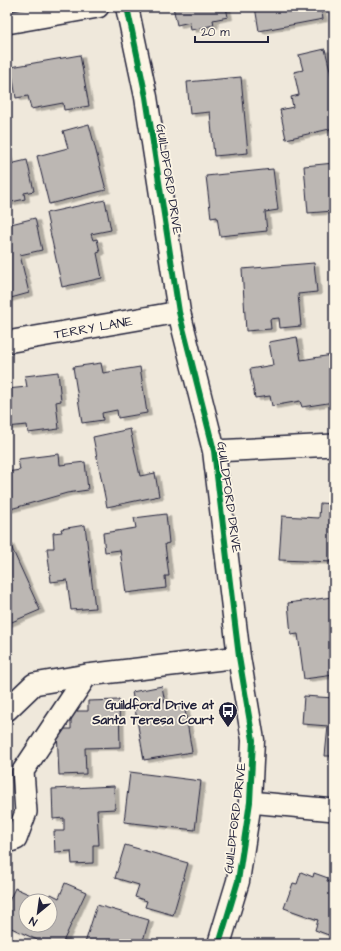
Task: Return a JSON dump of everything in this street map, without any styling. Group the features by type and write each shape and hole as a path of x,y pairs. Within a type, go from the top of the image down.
{"street":[{"path":"7,23 98,7"},
{"name":"GUILDFORD DRIVE","path":"127,7 146,97 179,312 214,451 239,657 253,740 250,802 238,881 219,944"},
{"name":"TERRY LANE","path":"7,342 179,312"},
{"path":"214,451 334,446"},
{"path":"7,710 34,684 86,675 239,657"},
{"path":"7,842 16,839 26,812 23,771 86,675"},
{"path":"250,802 334,810"}],"building":[{"path":"173,7 226,7 228,17 213,20 214,25 191,30 190,22 177,25"},
{"path":"255,7 321,7 323,19 259,31"},
{"path":"325,49 334,87 334,128 286,139 280,110 293,107 291,97 299,95 294,72 303,70 299,55"},
{"path":"80,55 89,106 64,110 63,103 31,109 28,96 16,98 11,67"},
{"path":"241,77 248,153 214,156 210,112 190,114 187,82"},
{"path":"89,124 106,190 49,204 37,156 68,148 63,131"},
{"path":"7,154 10,164 27,160 34,191 24,193 25,199 7,203"},
{"path":"334,163 334,211 308,213 304,166"},
{"path":"273,169 278,210 265,212 267,231 220,236 217,217 211,218 206,176"},
{"path":"105,200 111,230 91,234 93,240 97,239 100,252 97,253 102,278 62,287 46,213"},
{"path":"35,218 42,250 20,255 29,293 7,299 7,225"},
{"path":"314,263 317,292 298,294 301,326 280,328 279,318 270,319 271,329 246,331 242,269"},
{"path":"297,337 301,360 332,355 334,368 334,402 302,407 300,401 272,406 270,396 255,398 250,369 273,365 269,342"},
{"path":"101,363 103,373 140,367 147,413 118,418 117,410 102,413 103,420 82,423 73,367"},
{"path":"58,372 61,401 56,402 59,429 28,433 27,425 7,427 7,389 27,387 25,376"},
{"path":"130,429 140,476 155,473 159,496 107,507 93,437"},
{"path":"59,454 60,465 85,462 88,490 67,493 7,510 7,472 20,470 18,459"},
{"path":"320,503 334,504 334,562 279,560 282,516 319,518"},
{"path":"166,514 169,543 165,544 169,576 165,576 166,588 126,593 120,550 105,552 103,533 136,528 134,518"},
{"path":"85,525 95,608 71,610 67,580 51,582 47,548 54,548 53,533 62,532 61,529"},
{"path":"9,542 40,610 7,624 7,543"},
{"path":"332,597 334,616 334,675 304,679 298,634 291,635 288,603"},
{"path":"162,686 165,703 174,702 175,706 184,704 192,752 144,760 132,692"},
{"path":"304,696 334,698 334,756 325,756 328,726 302,724"},
{"path":"119,700 120,747 85,748 86,774 59,775 57,729 71,729 71,711 88,711 88,701"},
{"path":"130,772 201,781 195,830 124,822"},
{"path":"114,786 115,809 97,810 99,845 93,845 93,863 72,864 71,851 55,852 54,831 64,831 64,818 53,819 52,789"},
{"path":"125,845 188,863 173,915 145,907 147,901 135,897 139,885 115,878"},
{"path":"301,872 313,877 314,873 328,878 327,881 334,884 334,937 315,930 318,920 284,908 293,883 297,884"},
{"path":"65,883 86,892 62,944 46,944 22,933 58,933 59,898"},
{"path":"15,888 26,893 18,893 18,931 7,926 7,905"},
{"path":"97,905 149,920 142,944 85,943"}],"cycle path":[{"path":"127,7 146,97 179,312 214,451 239,657 253,740 250,802 238,881 219,944"}],"place":[{"name":"Guildford Drive at Santa Teresa Court","path":"228,728"}]}
